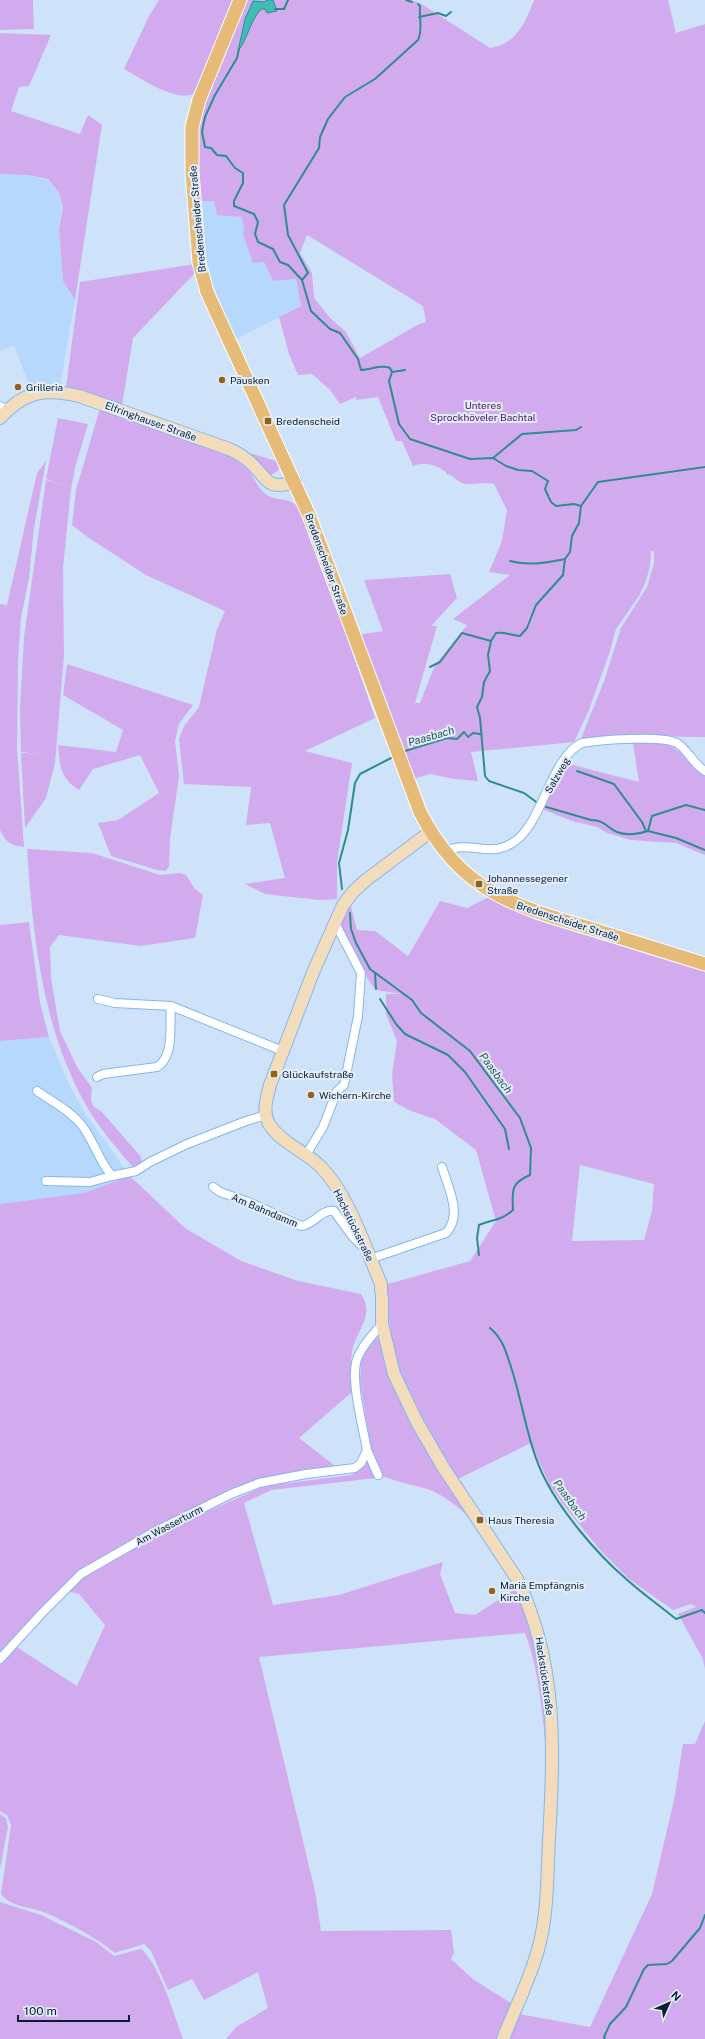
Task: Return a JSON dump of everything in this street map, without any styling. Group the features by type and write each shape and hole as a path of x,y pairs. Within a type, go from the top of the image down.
{"main road":[{"name":"Bredenscheider Straße","path":"240,0 199,100 192,127 192,172 199,262 208,292 309,515 413,797 430,832 444,852 466,875 479,884 520,906 705,964"}],"street":[{"name":"Elfringhauser Straße","path":"2,411 22,399 45,392 61,392 79,396 229,449 247,459 263,478 275,486 282,486 295,482"},
{"name":"Salzweg","path":"444,852 454,847 462,846 483,850 498,849 508,845 526,830 538,810 557,771 574,747 582,743 652,739 668,740 678,744 695,764 705,771"},
{"path":"46,1180 90,1182 136,1171 161,1156 187,1144 246,1121 266,1115 266,1102 270,1085 343,905 359,886 430,832"},
{"path":"306,1155 323,1127 337,1091 344,1085 358,1016 361,973 335,923"},
{"path":"98,999 115,1003 171,1006 283,1051"},
{"path":"97,1077 103,1074 157,1068 164,1063 168,1053 171,1006"},
{"path":"37,1091 66,1110 80,1123 99,1158 112,1176"},
{"name":"Hackstückstraße","path":"266,1115 276,1132 321,1167 340,1194 381,1284 382,1324 394,1374 417,1422 443,1467 517,1579 527,1599 542,1644 553,1740 547,1882 540,1944 520,2000 503,2039"},
{"path":"369,1255 446,1233 452,1226 455,1217 452,1198 442,1167"},
{"name":"Am Bahndamm","path":"213,1187 220,1192 251,1203 301,1226 308,1226 324,1213 334,1211 355,1240 369,1255"},
{"path":"378,1475 367,1450 355,1382 355,1370 357,1359 363,1348 382,1324"},
{"name":"Am Wasserturm","path":"0,1659 52,1602 81,1574 156,1531 231,1494 258,1483 306,1474 355,1468 360,1463 367,1450"}],"shaded area":[{"path":"267,0 273,0 277,11 267,13 265,9 261,9 254,19 238,51 245,19 253,1 264,2"},
{"path":"0,174 26,175 48,180 59,194 62,208 59,229 63,281 75,301 60,386 31,390 14,345 0,351"},
{"path":"199,201 214,201 217,215 242,216 273,281 296,279 301,306 236,339 216,293 208,270 203,247"},
{"path":"49,1037 67,1080 84,1112 130,1176 85,1193 0,1204 0,1041"}],"green space":[{"path":"0,0 33,0 34,29 0,30"},
{"path":"159,0 235,0 195,93 179,95 169,93 124,69 149,16"},
{"name":"Unteres Sprockhöveler Bachtal","path":"245,0 410,0 420,3 490,48 507,42 519,31 534,0 668,0 676,33 705,24 705,737 611,735 580,741 604,681 621,628 647,587 654,563 654,551 651,551 650,566 646,581 639,596 616,629 610,651 589,710 574,742 471,752 478,781 454,779 430,774 413,779 358,635 383,631 364,580 450,574 457,598 431,626 437,626 415,703 420,703 435,665 467,625 453,619 510,575 489,572 502,541 507,510 494,484 466,484 460,482 451,475 446,474 446,472 438,467 426,464 413,466 402,441 396,441 378,397 356,400 356,397 340,404 330,390 312,374 298,375 289,354 279,317 301,306 296,279 273,281 264,262 253,263 243,235 244,228 242,217 217,215 214,201 199,201 197,155 199,115","holes":["307,235 423,306 426,322 419,324 360,358 346,332 330,318 314,298 312,273 300,253"]},
{"path":"0,33 51,35 29,86 19,87 11,111 80,134 88,115 102,125 75,300 63,281 59,229 63,208 59,193 48,179 27,175 0,174"},
{"path":"195,264 194,274 133,338 122,405 98,396 66,387 80,282"},
{"path":"100,408 231,457 248,470 264,493 271,497 290,501 298,507 340,617 375,718 305,751 352,763 337,862 337,899 319,900 265,894 245,884 285,878 270,823 246,825 251,787 184,784 179,739 184,726 199,707 217,629 225,611 146,575 86,536 72,525 76,490"},
{"path":"58,418 88,424 76,464 71,489 63,568 64,656 55,763 46,798 25,828 21,753 40,754 21,752 20,708 24,637 46,480 63,486 46,479"},
{"path":"243,451 276,461 279,468 278,471 271,475"},
{"path":"46,461 34,528 29,578 21,618 18,662 17,748 24,847 9,842 0,830 0,604 7,605 37,473"},
{"path":"67,664 193,705 179,724 175,741 179,776 170,839 169,866 166,871 157,870 111,856 98,823 118,820 159,793 140,755 93,769 79,790 68,781 62,771 58,745 116,752 123,730 63,695"},
{"path":"660,742 675,748 693,766 705,775 705,855 676,843 631,840 607,833 597,827 572,821 542,809 546,805 544,804 565,763 639,782 633,743"},
{"path":"27,849 92,853 160,875 179,873 186,875 195,889 203,895 195,938 141,946 59,935 50,947 51,978 60,1031 77,1067 92,1088 91,1100 93,1106 102,1112 141,1157 142,1165 135,1170 104,1132 87,1107 59,1046 42,982 29,882"},
{"path":"489,897 536,920 705,972 705,1669 703,1659 678,1614 696,1607 691,1604 673,1610 629,1579 602,1552 565,1507 549,1484 531,1443 458,1479 417,1411 406,1387 398,1363 388,1312 388,1284 470,1261 496,1221 476,1150 435,1119 411,1111 394,1102 392,1074 397,1041 386,1014 386,994 401,994 376,990 369,981 339,924 350,903 357,930 375,931 408,956 440,901 467,908","holes":["580,1165 654,1184 652,1211 644,1240 572,1241"]},
{"path":"29,922 40,1003 49,1037 0,1041 0,925"},
{"path":"130,1176 185,1228 241,1261 298,1281 361,1294 365,1302 366,1316 354,1344 351,1356 352,1392 299,1438 339,1469 262,1479 85,1568 0,1654 0,1204 84,1193"},
{"path":"375,1337 381,1341 481,1530 457,1507 437,1493 385,1477 271,1490 244,1503 273,1605 339,1595 443,1562 440,1574 455,1613 475,1615 517,1588 531,1616 546,1706 548,1770 538,1683 535,1666 525,1633 259,1657 315,1891 321,1931 451,1930 454,1952 451,1959 474,1980 514,2005 500,2039 226,2039 236,2027 268,2008 258,1972 204,2000 192,1979 168,1990 151,1951 144,1944 115,1953 66,1922 49,1914 17,1905 5,1899 1,1894 11,1825 7,1815 0,1811 0,1662 15,1646 77,1686 105,1625 79,1594 67,1591 79,1580 163,1531 265,1486 352,1475 363,1466 371,1450 360,1382 361,1359"},
{"path":"705,1721 705,2039 509,2039 519,2014 590,2027 652,1894 674,1800 683,1744 695,1744"},
{"path":"0,1814 6,1818 8,1827 0,1869"},
{"path":"0,1902 41,1915 96,1942 114,1956 141,1949 148,1956 160,1978 183,2039 0,2039"}],"waterway":[{"path":"275,9 284,9 288,0"},
{"path":"406,0 412,2"},
{"path":"302,280 308,273 288,235 284,205 319,148 320,137 328,119 345,97 375,79 418,40 421,28 420,6 418,4"},
{"path":"419,17 438,13 446,16 451,12"},
{"path":"239,49 237,58 215,95 205,117 202,132 205,147 211,148 217,155 226,156 235,168 243,173 243,183 234,201 234,206 254,214 258,222 255,234 258,242 273,249 280,262 288,265 302,280 311,311 330,329 340,333 358,359 361,370 379,367 390,368 392,372 389,381 399,424 410,439 470,459 493,458 506,466 518,470 532,471 548,481 545,489 551,502 556,506 574,504 581,506 579,523 572,536 570,552 565,559 563,575 536,605 527,628 520,636 496,633 491,641 488,655 490,671 484,682 482,697 477,707 480,718 485,776 489,781 524,793 539,804"},
{"path":"392,372 405,370"},
{"path":"493,458 522,434 576,430 581,427"},
{"path":"581,506 598,482 705,467"},
{"path":"510,561 531,564 565,559"},
{"path":"430,667 440,662 462,633 491,641"},
{"name":"Paasbach","path":"405,751 447,738 457,739 464,732 468,737 473,733 480,734"},
{"name":"Paasbach","path":"342,889 339,863 348,830 355,783 360,774 391,758"},
{"path":"577,771 614,784 642,822 646,831"},
{"path":"648,831 652,816 686,805 705,810"},
{"path":"543,806 599,821 617,832 632,834 648,831 676,838 705,850"},
{"name":"Paasbach","path":"350,913 351,929 356,943 370,969 412,1000 421,1013 470,1051 520,1118 531,1148 530,1175 516,1184 513,1192 513,1210 509,1214 479,1225 477,1238 479,1255"},
{"path":"375,974 376,989"},
{"path":"380,999 396,1024 405,1034 448,1055 465,1072 505,1129 509,1149"},
{"name":"Paasbach","path":"490,1328 504,1346 515,1381 530,1440 546,1481 561,1506 592,1545 614,1568 636,1588 676,1619 702,1610 705,1613"},
{"name":"Paasbach","path":"605,2039 604,2037 610,2024 626,2007 644,1969 648,1965 667,1964 672,1961 700,1928 705,1915"}],"place":[{"name":"Päusken","path":"222,380"},
{"name":"Grilleria","path":"18,387"},
{"name":"Bredenscheid","path":"268,421"},
{"name":"Johannessegener Straße","path":"479,884"},
{"name":"Glückaufstraße","path":"274,1074"},
{"name":"Wichern-Kirche","path":"311,1095"},
{"name":"Haus Theresia","path":"480,1520"},
{"name":"Mariä Empfängnis Kirche","path":"492,1591"}]}
